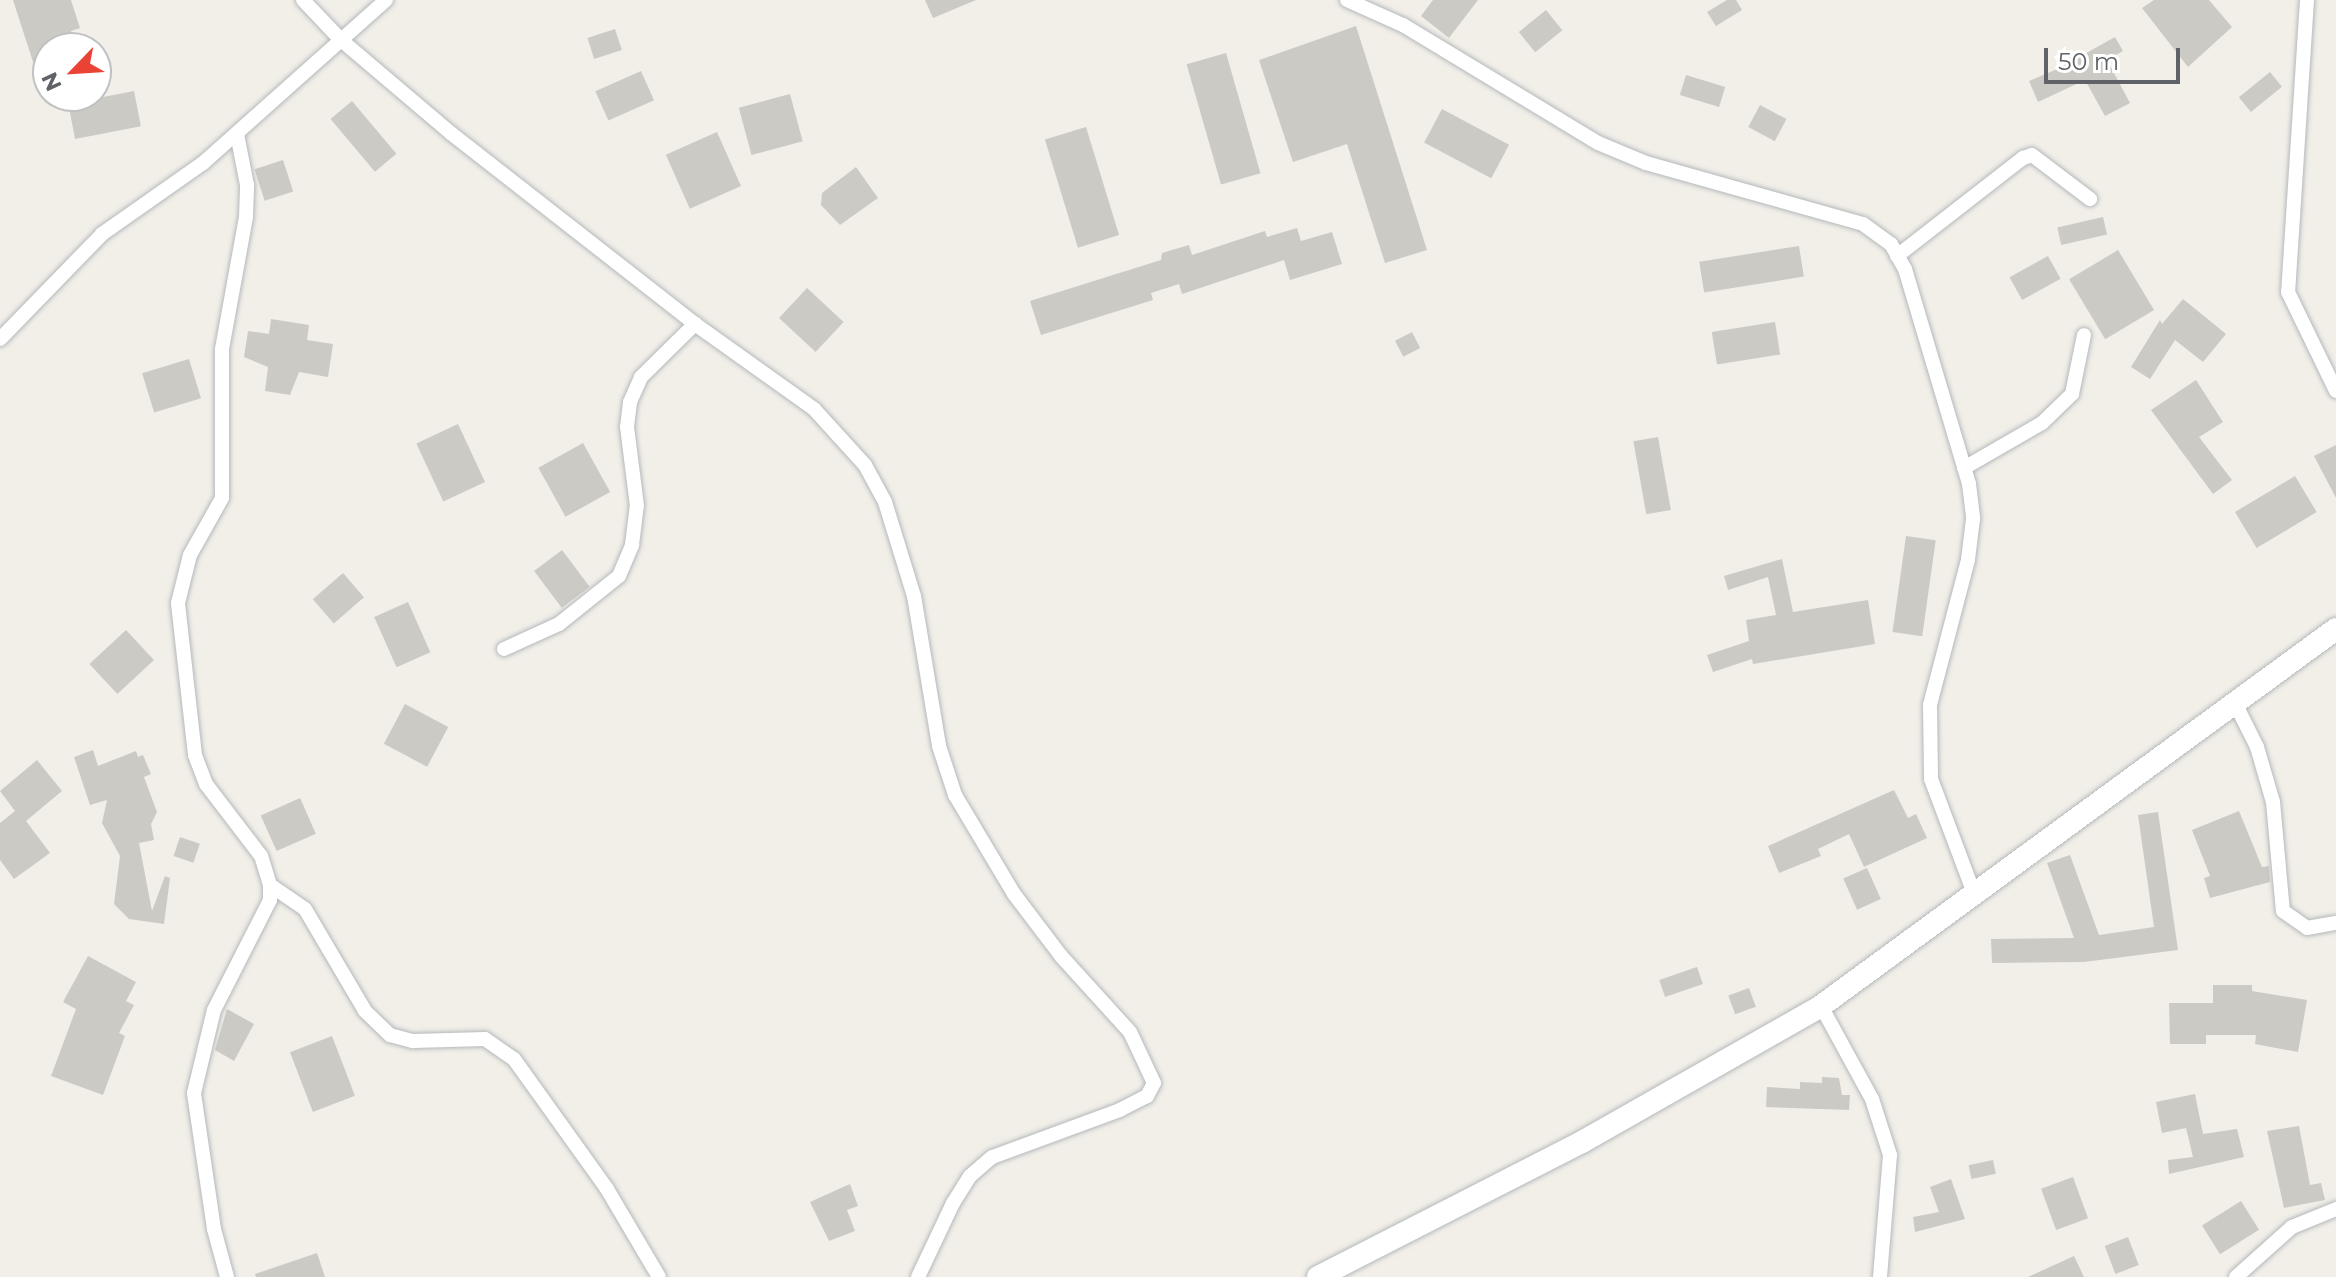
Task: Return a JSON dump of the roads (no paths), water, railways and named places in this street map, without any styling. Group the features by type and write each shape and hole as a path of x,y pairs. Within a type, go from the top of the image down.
{"main road":[{"path":"1318,1277 1582,1142 1821,1006 1973,891 2336,629"}],"street":[{"path":"303,0 341,40 695,324 814,409 865,465 901,543 926,655 939,746 955,795 1014,894 1061,956 1130,1032 1154,1083 1147,1096 1120,1110 992,1157 970,1176 953,1203 918,1277"},
{"path":"0,339 102,234 237,134 386,0"},
{"path":"1347,0 1403,25 1598,143 1646,163 1863,224 1891,244 1964,468 1973,519 1930,705 1931,779 1973,891"},
{"path":"2307,0 2288,292 2336,391"},
{"path":"227,1277 214,1229 194,1093 214,1010 270,900 270,885 261,856 206,784 195,755 178,603 190,555 222,498 222,349 246,217 237,134"},
{"path":"1897,256 2023,158 2032,155 2090,199"},
{"path":"504,649 559,624 619,576 632,545 637,506 627,427 630,402 641,377 695,324"},
{"path":"1964,468 2042,423 2066,401 2081,371 2084,335"},
{"path":"2235,703 2257,747 2273,802 2283,911 2307,928 2336,923"},
{"path":"270,885 305,909 365,1011 390,1035 413,1041 485,1039 514,1059 590,1163 659,1277"},
{"path":"1821,1006 1872,1099 1890,1155 1880,1277"},
{"path":"2236,1277 2292,1227 2336,1209"}]}
